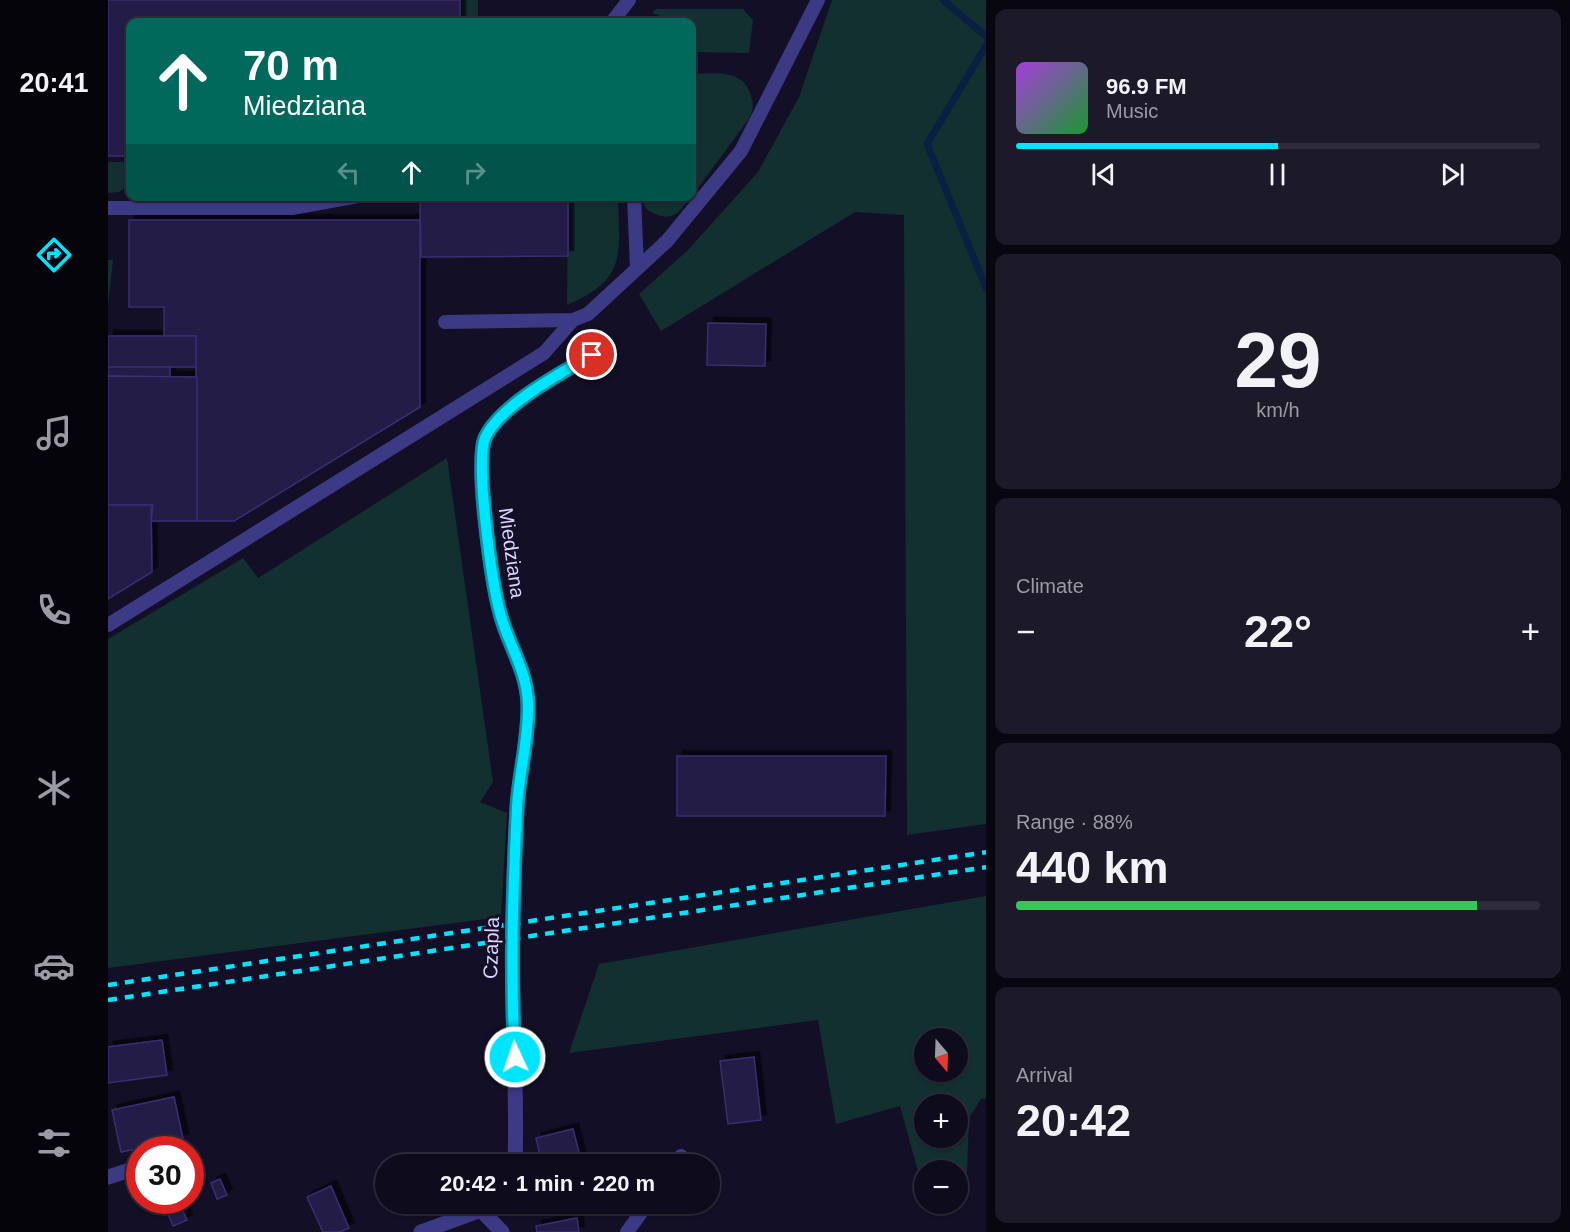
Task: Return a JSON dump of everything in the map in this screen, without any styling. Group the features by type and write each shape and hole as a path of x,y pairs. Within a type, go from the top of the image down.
{"street":[{"name":"Miedziana","path":"518,805 528,703 520,661 500,614 482,495 482,452 492,426 510,410 555,376 592,355"},
{"name":"Czapla","path":"515,1154 518,1102 511,989 518,805"},
{"path":"108,1177 126,1171"},
{"path":"421,1232 466,1214"},
{"path":"491,1214 502,1232"}],"lane":[{"path":"615,18 629,0"},
{"path":"446,322 573,320 588,314 667,241 741,152 818,0"},
{"path":"108,208 292,208 330,201"},
{"path":"634,201 637,268"},
{"path":"108,625 544,352 573,320"},
{"path":"627,1232 640,1214"}],"green space":[{"path":"462,0 478,0 478,18 462,18"},
{"path":"832,0 986,0 986,824 907,835 904,215 855,212 661,331 639,294 688,250 758,172 799,97"},
{"path":"656,9 743,9 753,20 749,53 696,52 696,18 660,18 660,16 652,13"},
{"path":"696,74 726,74 740,79 746,85 752,101 753,107 748,120 696,191"},
{"path":"108,162 126,162 126,187 119,192 108,193"},
{"path":"568,201 618,201 619,234 616,263 601,285 567,305"},
{"path":"644,201 687,201 676,214 667,217 651,212"},
{"path":"108,260 113,260 108,304"},
{"path":"447,458 493,782 480,802 507,813 501,917 108,968 108,639 243,558 258,578"},
{"path":"986,896 986,1098 981,1099 969,1118 968,1146 968,1094 914,1094 914,1148 968,1148 968,1160 915,1160 900,1106 836,1124 818,1020 569,1053 599,964"}],"building":[{"path":"108,0 460,0 460,18 126,18 126,156 108,156"},
{"path":"568,201 568,256 421,257 420,202"},
{"path":"129,220 420,220 420,407 234,521 197,521 196,336 164,336 164,307 129,307"},
{"path":"708,323 766,324 765,366 707,365"},
{"path":"108,336 196,336 196,367 108,367"},
{"path":"108,367 170,367 170,377 108,376"},
{"path":"108,376 197,377 197,521 151,521 153,505 108,505"},
{"path":"108,505 151,505 152,572 108,599"},
{"path":"677,756 886,756 885,816 677,816"},
{"path":"162,1040 167,1075 108,1083 108,1047"},
{"path":"754,1057 761,1120 728,1124 720,1061"},
{"path":"174,1097 182,1136 126,1136 126,1151 121,1152 112,1110"},
{"path":"573,1129 579,1154 540,1154 536,1138"},
{"path":"220,1179 227,1195 217,1199 211,1183"},
{"path":"331,1186 349,1228 340,1232 323,1232 307,1197"},
{"path":"168,1214 184,1214 187,1220 173,1226"},
{"path":"577,1218 579,1232 537,1232 536,1226"}],"waterway":[{"path":"943,0 986,36"},
{"path":"986,46 927,144 986,288"}],"railway":[{"path":"108,985 986,852"},
{"path":"108,1000 986,867"}],"route":[{"path":"515,1057 511,989 513,924 518,805 528,703 520,661 500,614 482,495 482,452 485,439 492,426 510,410 555,376 592,355"}]}
